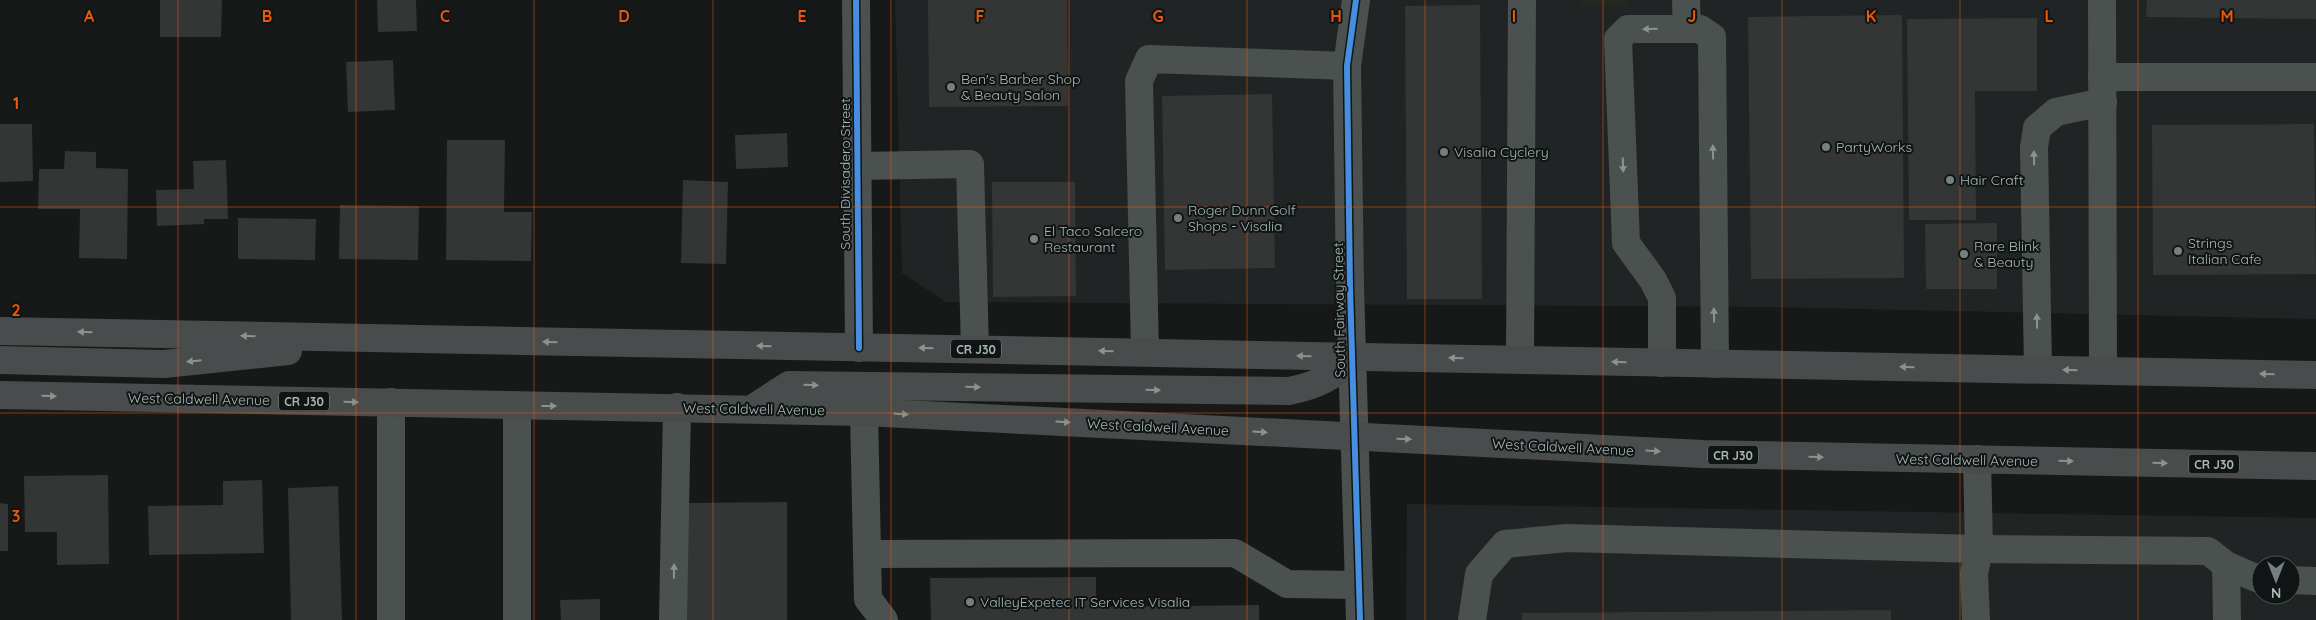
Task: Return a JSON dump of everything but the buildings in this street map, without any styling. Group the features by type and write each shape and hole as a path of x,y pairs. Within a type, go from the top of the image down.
{"main road":[{"name":"CR J30","path":"0,331 2316,375"},
{"path":"0,360 164,364 399,339"},
{"path":"752,409 789,385 1289,391 1309,387 1325,380 1340,371 1352,357"},
{"name":"West Caldwell Avenue","path":"0,395 864,412 1713,454 2316,466"}],"street":[{"name":"South Divisadero Street","path":"856,0 859,348"},
{"name":"South Fairway Street","path":"1356,0 1347,66 1352,357 1360,620"},
{"path":"1520,359 1522,0"},
{"path":"1686,0 1687,29"},
{"path":"2102,0 2103,370"},
{"path":"1662,362 1662,298 1653,280 1626,243 1618,39 1628,29 1700,29 1712,37 1715,364"},
{"path":"1145,352 1139,81 1149,59 1347,66"},
{"path":"2038,369 2034,146 2037,128 2056,112 2102,89 2316,77"},
{"path":"858,166 970,164 975,349"},
{"path":"391,402 392,620"},
{"path":"517,406 517,620"},
{"path":"674,620 676,407"},
{"path":"864,412 868,599 884,620"},
{"path":"1976,620 1974,574 1979,549 1977,459"},
{"path":"1472,620 1479,574 1505,544 1567,538 1979,549 2208,551 2226,565 2251,576"},
{"path":"867,554 1235,553 1287,584 1359,585"},
{"path":"2226,565 2227,620"},
{"path":"2301,580 2316,581"}],"shaded area":[{"path":"895,0 2316,0 2316,319 1768,307 946,302 902,273"},
{"path":"1581,0 1627,0 1627,5 1581,6"},
{"path":"1407,504 2316,518 2316,620 1406,620"}],"cycle path":[{"path":"856,0 859,348"},
{"path":"1356,0 1347,66 1350,287 1360,620"}],"place":[{"name":"Ben's Barber Shop & Beauty Salon","path":"951,87"},
{"name":"PartyWorks","path":"1826,147"},
{"name":"Visalia Cyclery","path":"1444,152"},
{"name":"Hair Craft","path":"1950,180"},
{"name":"Roger Dunn Golf Shops - Visalia","path":"1178,218"},
{"name":"El Taco Salcero Restaurant","path":"1034,239"},
{"name":"Strings Italian Cafe","path":"2178,251"},
{"name":"Rare Blink & Beauty","path":"1964,254"},
{"name":"ValleyExpetec IT Services Visalia","path":"970,602"}]}
